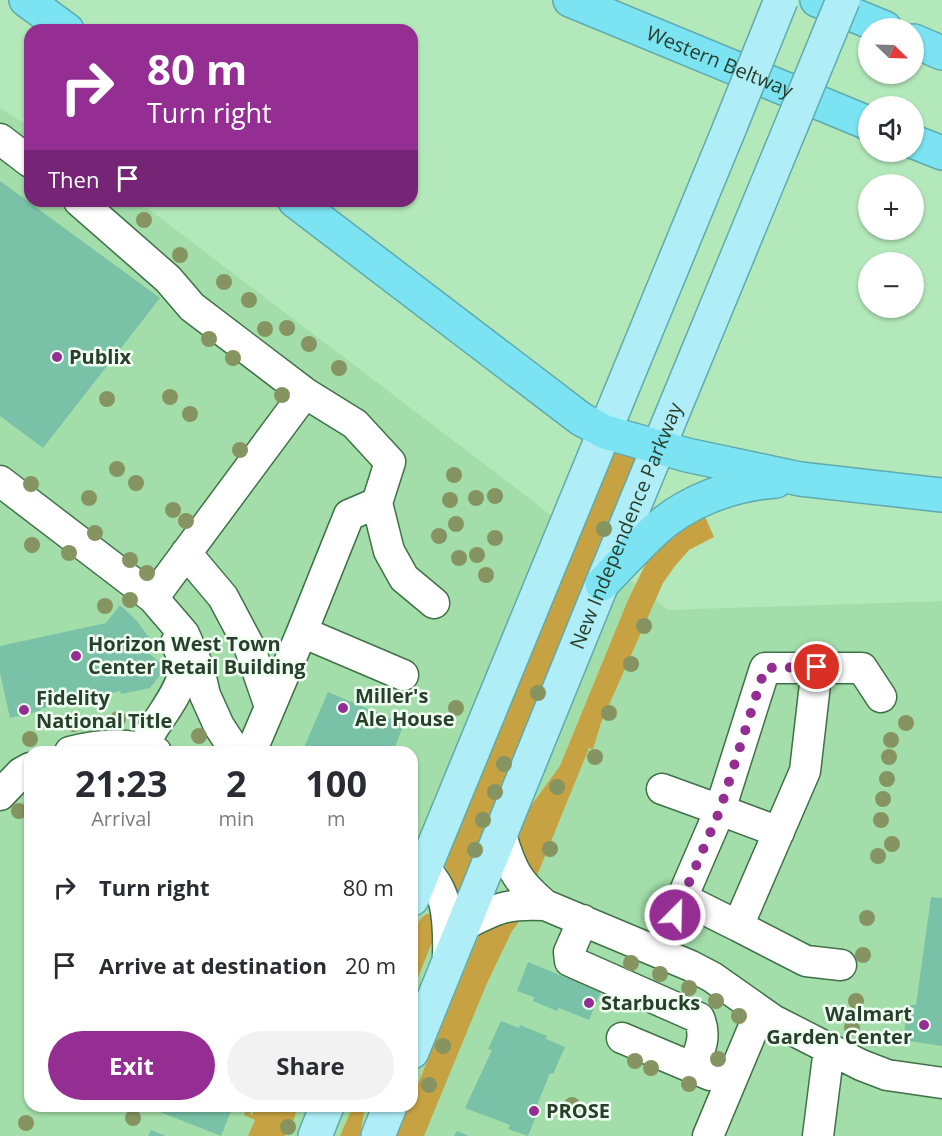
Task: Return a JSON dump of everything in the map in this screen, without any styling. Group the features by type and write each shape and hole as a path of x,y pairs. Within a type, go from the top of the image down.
{"highway":[{"path":"26,0 58,24"},
{"name":"Western Beltway","path":"570,0 858,119"},
{"path":"817,0 861,18"},
{"path":"924,45 942,52"},
{"path":"924,146 942,153"},
{"path":"303,207 581,419 605,432 687,455 800,479 942,495"},
{"path":"602,584 656,529 687,508 726,490 760,482 800,479"}],"main road":[{"path":"419,863 605,432 781,0"},
{"name":"New Independence Parkway","path":"418,1038 843,0"},
{"path":"315,1136 325,1112"},
{"path":"378,1136 388,1112"}],"street":[{"path":"0,139 24,157"},
{"path":"86,207 168,279 192,307 304,393 355,424 390,462 377,503 389,551 404,578 435,603"},
{"path":"153,598 304,393"},
{"path":"0,481 153,598 184,634 199,669 205,695 219,726 232,746"},
{"path":"254,746 349,515 377,503"},
{"path":"186,553 222,597 249,646 270,707"},
{"path":"151,746 153,728 163,716 181,681 184,668 181,654 153,598"},
{"path":"302,632 403,675"},
{"path":"738,926 805,771 817,667"},
{"path":"659,952 720,810 765,668 862,668 880,698"},
{"path":"163,716 175,711 190,700 205,695"},
{"path":"91,746 126,744 134,746"},
{"path":"0,795 24,771"},
{"path":"662,789 779,832"},
{"path":"501,835 510,865 518,879 526,889 546,905 659,952 712,977 760,1012 861,1065 887,1076 942,1083"},
{"path":"419,863 439,887 447,907 449,925 447,968"},
{"path":"682,898 806,961 842,965"},
{"path":"464,925 494,909 507,905 520,903 546,905"},
{"path":"583,920 569,952 570,961 699,1018 703,1028 703,1042 693,1068"},
{"path":"708,1136 760,1012"},
{"path":"622,1038 730,1084"},
{"path":"818,1136 829,1049"}],"shaded area":[{"path":"0,108 24,123 24,207 146,207 529,498 668,610 942,601 942,1136 0,1136"},
{"path":"614,450 635,454 637,459 465,891 457,897 452,879 443,862"},
{"path":"703,512 714,537 689,550 663,583 601,723 593,749 589,748 534,883 516,843 530,807 560,766 628,600 647,561 654,550"},
{"path":"427,914 432,914 435,935 418,978 418,923"},
{"path":"522,918 512,931 487,983 424,1136 396,1136 406,1112 418,1112 418,1084 481,930 487,924"},
{"path":"245,1112 251,1112 252,1115 253,1112 296,1112 285,1136 248,1136 255,1120 244,1115"},
{"path":"350,1112 364,1112 360,1136 340,1136"}],"building":[{"name":"Publix","path":"0,181 24,199 24,207 36,207 160,298 43,448 0,416"},
{"name":"Horizon West Town Center Retail Building","path":"120,605 137,621 150,639 143,649 162,664 164,670 150,688 121,694 120,691 10,718 0,673 0,646 106,623"},
{"name":"Miller's Ale House","path":"328,692 404,724 395,746 305,746"},
{"path":"931,897 942,898 942,1046 903,1040 908,1005 916,1005"},
{"path":"528,962 567,978 568,973 580,979 579,983 601,992 589,1020 559,1008 557,1011 533,1001 534,997 517,991"},
{"path":"501,1021 519,1028 520,1025 547,1036 546,1039 565,1047 553,1074 550,1073 528,1136 508,1129 510,1125 465,1108 492,1050 488,1049"},
{"path":"160,1112 231,1112 221,1136"},
{"path":"151,1130 166,1136 148,1136"},
{"path":"457,1131 469,1136 454,1136"}],"place":[{"name":"Publix","path":"57,357"},
{"name":"Horizon West Town Center Retail Building","path":"76,656"},
{"name":"Miller's Ale House","path":"343,708"},
{"name":"Fidelity National Title","path":"24,710"},
{"name":"Starbucks","path":"589,1003"},
{"name":"Walmart Garden Center","path":"924,1025"},
{"name":"PROSE","path":"534,1111"}],"route":[{"path":"675,915 720,810 765,668 817,667"}]}
